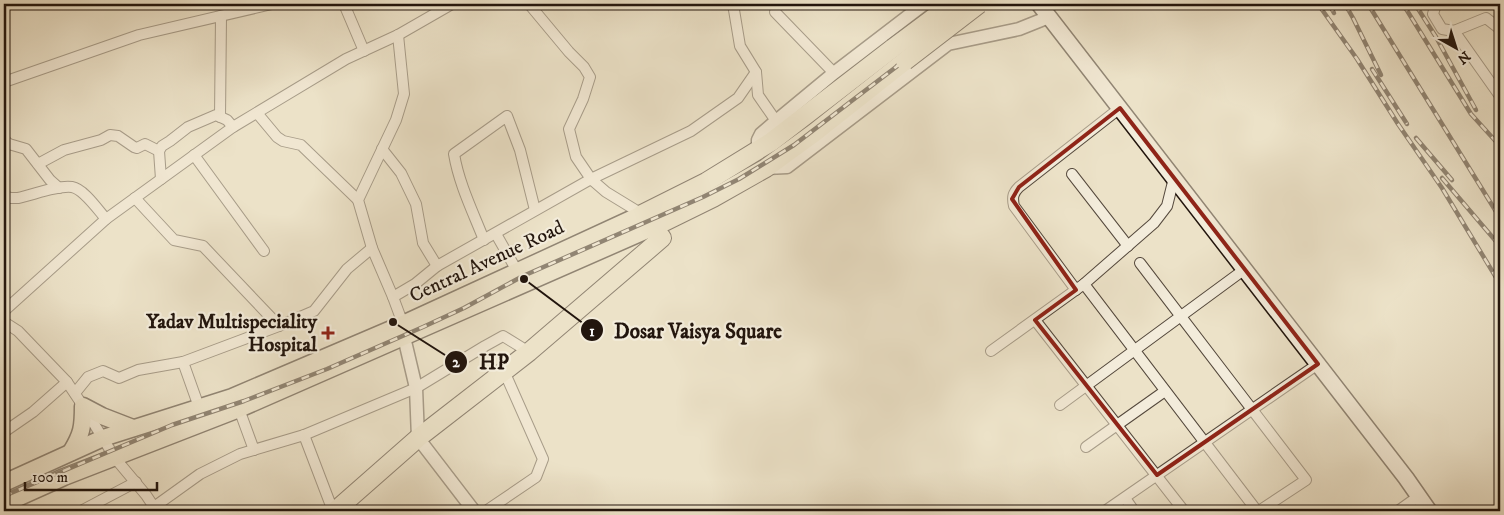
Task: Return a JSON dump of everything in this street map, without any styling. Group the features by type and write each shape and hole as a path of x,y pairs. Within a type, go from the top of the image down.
{"highway":[{"name":"Central Avenue Road","path":"642,214 706,182 764,146 952,4"},
{"path":"334,511 418,438 529,352 658,233 772,164 979,4"},
{"path":"642,214 658,233"}],"main road":[{"path":"1039,4 1246,269 1406,478 1429,511"},
{"name":"Central Avenue Road","path":"4,504 64,476 239,409 404,331 518,271 642,214"},
{"name":"Central Avenue Road","path":"4,483 103,438 232,397 658,233"},
{"path":"79,399 102,416 133,428"},
{"path":"72,452 81,436 83,424 79,399"}],"street":[{"path":"4,82 139,35 256,6 272,4"},
{"path":"344,4 364,51"},
{"path":"4,310 106,219 233,127 346,59 398,35 452,4"},
{"path":"529,4 584,67 590,77 583,99 569,129 576,157 591,179 606,192 642,214"},
{"path":"733,4 740,46 756,72 758,95 776,121"},
{"path":"764,146 758,140 776,121 923,4 948,44"},
{"path":"1436,4 1433,14 1442,29 1454,31 1486,18 1500,29"},
{"path":"775,12 834,73"},
{"path":"220,117 221,16"},
{"path":"772,164 787,167 948,44 1019,29 1049,17"},
{"path":"1454,31 1500,96"},
{"path":"358,200 396,120 404,94 398,35"},
{"path":"393,297 415,284 437,266 535,210 591,179 691,131 738,98 756,72"},
{"path":"1120,108 1019,187 1012,199 1014,206 1134,351 1258,511 1306,480 1140,263"},
{"path":"257,113 278,137 301,145 358,200 372,248 393,297 404,331 416,388 418,438 474,511"},
{"path":"161,179 158,151 188,127 216,115 227,120 233,127"},
{"path":"484,240 456,166 454,154 507,116 520,150 535,210"},
{"path":"38,164 64,150 110,136 118,136 137,148 147,144 158,151"},
{"path":"4,140 9,144 26,149 50,180 59,188"},
{"path":"382,149 401,173 416,204 423,243 437,266"},
{"path":"194,155 264,251"},
{"path":"1072,174 1128,246"},
{"path":"991,351 1080,287 1154,224 1167,206 1174,178"},
{"path":"4,196 18,198 59,188 73,187 83,194 106,219"},
{"path":"135,198 174,240 203,246 279,326"},
{"path":"496,234 518,271"},
{"path":"79,399 88,377 103,371 119,378 138,370 183,362 279,326 314,310 347,269 372,248"},
{"path":"1060,405 1246,269"},
{"path":"1035,320 1184,511"},
{"path":"4,322 18,331 67,382 115,458 136,482 155,509 200,474 240,454 304,436 416,388 503,336 529,352"},
{"path":"183,362 199,407"},
{"path":"1105,511 1318,364"},
{"path":"486,511 536,476 543,459 504,371"},
{"path":"4,432 33,412 67,382"},
{"path":"1086,447 1164,391"},
{"path":"239,409 254,450"},
{"path":"304,436 334,511"},
{"path":"81,511 136,482"},
{"path":"1398,511 1419,496"},
{"path":"1124,498 1134,511"}],"highlighted area":[{"path":"1120,108 1318,364 1157,475 1035,320 1076,290 1012,199 1019,187"}],"railway":[{"path":"4,496 172,425 244,401 327,369 464,308 523,276 703,197 739,179 794,145 896,67 929,34 948,4"},
{"path":"1318,4 1357,59 1398,124 1442,188 1500,284"},
{"path":"1329,4 1334,13"},
{"path":"1345,4 1381,75"},
{"path":"1368,4 1500,218"},
{"path":"1403,4 1471,114 1500,146"},
{"path":"1415,4 1436,37 1476,110"},
{"path":"1372,69 1407,124"},
{"path":"1416,138 1452,180"},
{"path":"1442,178 1500,246"}],"place":[{"name":"Dosar Vaisya Square","path":"524,279"},
{"name":"HP","path":"393,322"},
{"name":"Yadav Multispeciality Hospital","path":"328,333"}]}
